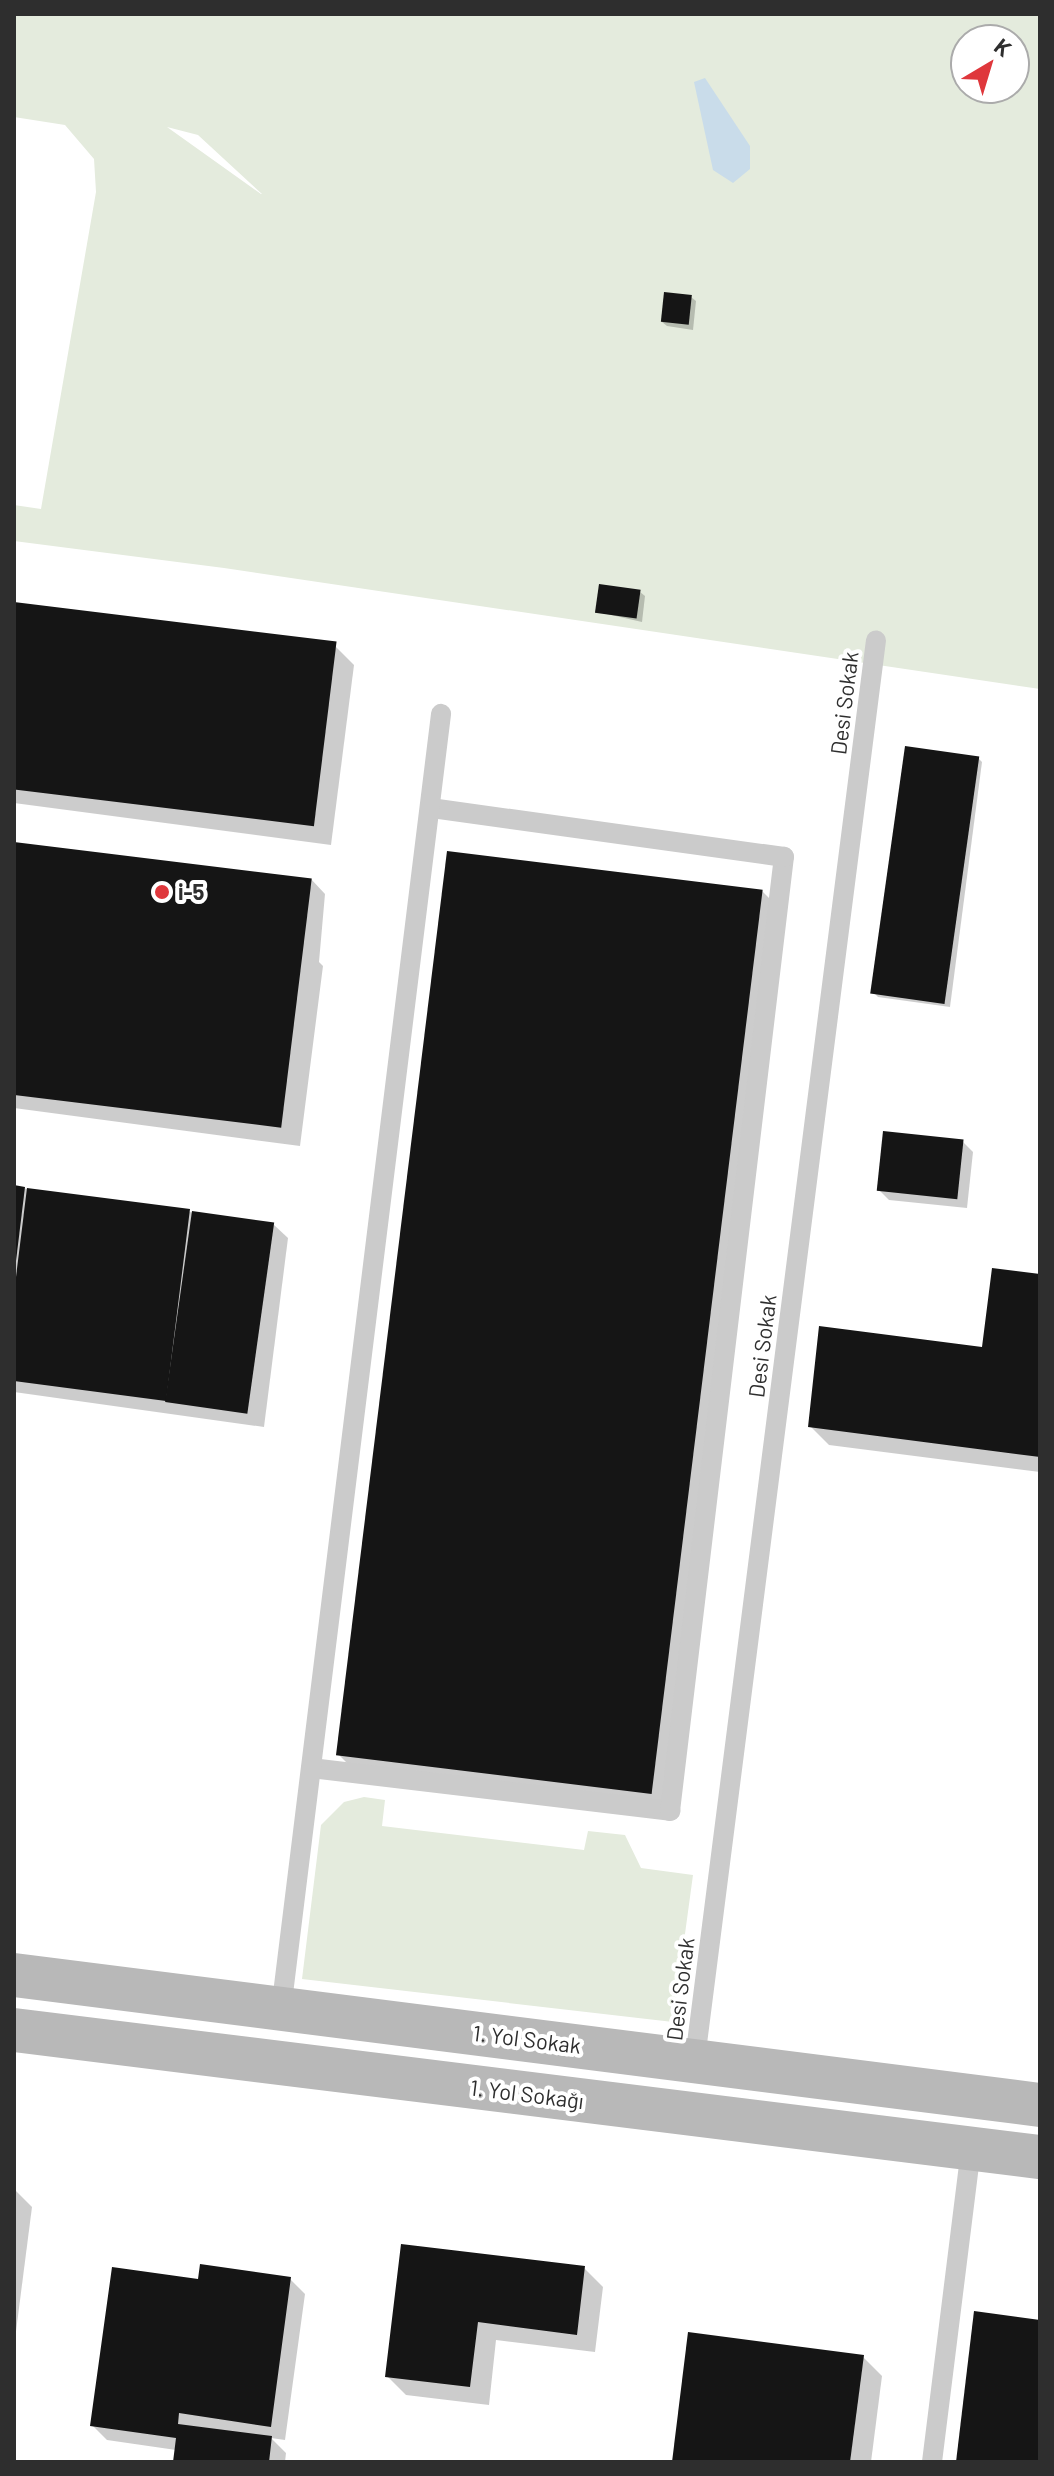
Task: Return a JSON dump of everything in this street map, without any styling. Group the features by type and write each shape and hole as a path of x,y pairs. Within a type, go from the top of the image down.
{"street":[{"name":"1. Yol Sokak","path":"14,1975 1040,2105"},
{"name":"1. Yol Sokağı","path":"14,2030 1040,2157"}],"lane":[{"name":"Desi Sokak","path":"695,2059 876,640"},
{"path":"281,2010 441,714"},
{"path":"311,1768 670,1811 672,1796 784,857 430,808"},
{"path":"932,2462 971,2148"}],"shaded area":[{"path":"14,14 1040,14 1040,689 224,568 14,541 14,505 41,509 96,192 94,159 65,125 14,117","holes":["167,127 198,135 262,194"]},
{"path":"364,1797 385,1800 382,1826 584,1850 588,1831 625,1835 641,1868 693,1875 673,2022 302,1979 321,1825 344,1802"}],"water":[{"path":"705,78 750,146 750,169 733,183 713,170 694,82"}],"building":[{"path":"664,292 692,295 689,325 661,322"},
{"path":"599,584 641,590 637,619 595,613"},
{"path":"14,602 337,642 314,826 14,789"},
{"path":"905,746 979,756 944,1004 870,994"},
{"path":"14,842 312,879 281,1128 14,1095"},
{"path":"447,851 763,890 652,1794 336,1755"},
{"path":"883,1131 964,1139 957,1199 877,1191"},
{"path":"14,1185 25,1187 16,1261 14,1261"},
{"path":"27,1188 190,1209 166,1401 14,1381 14,1293"},
{"path":"192,1211 274,1223 247,1414 165,1402"},
{"path":"992,1268 1040,1274 1040,1457 808,1427 819,1326 982,1347"},
{"path":"401,2244 585,2266 577,2335 478,2322 470,2387 385,2377"},
{"path":"200,2264 291,2277 271,2427 179,2413 178,2424 272,2436 269,2462 173,2462 176,2438 90,2426 112,2267 198,2279"},
{"path":"974,2311 1040,2320 1040,2462 956,2462"},
{"path":"688,2332 864,2355 850,2462 672,2462"}],"place":[{"name":"i-5","path":"162,892"}]}
